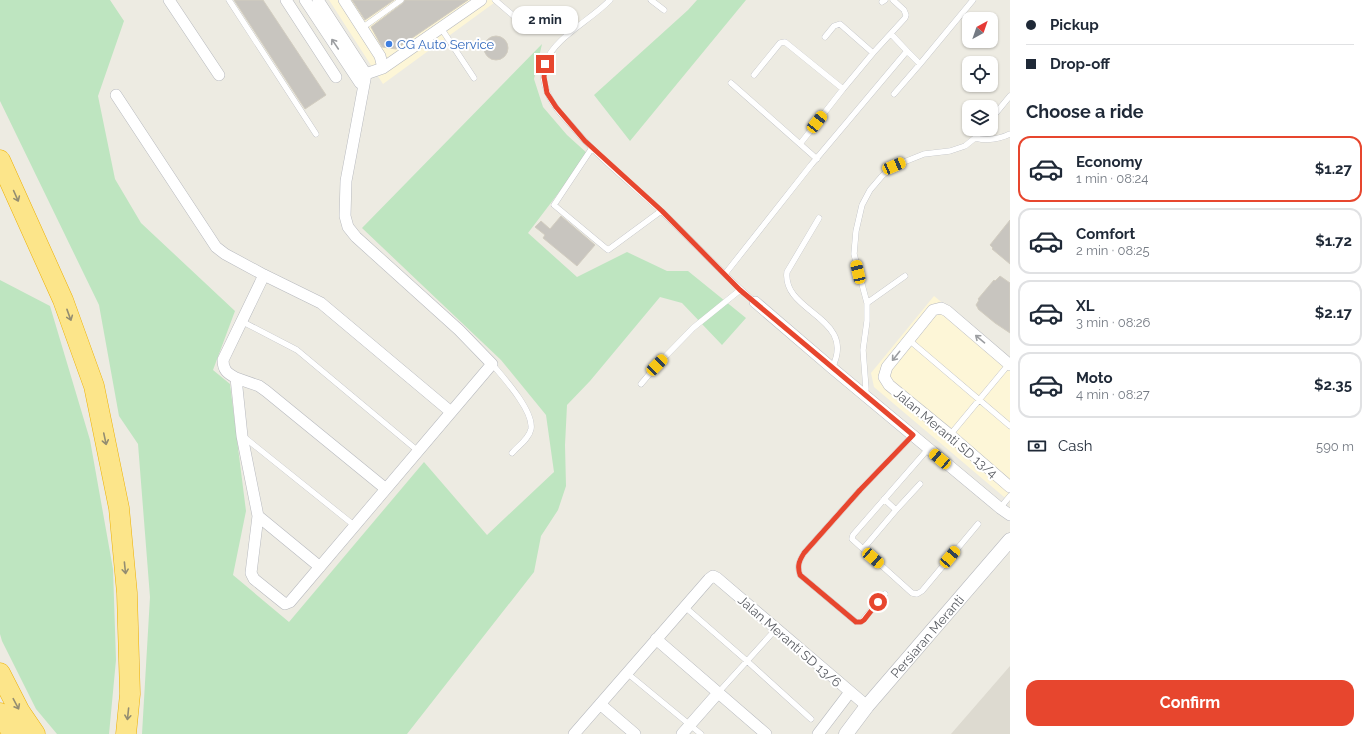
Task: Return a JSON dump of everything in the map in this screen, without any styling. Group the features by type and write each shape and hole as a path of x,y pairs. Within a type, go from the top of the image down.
{"highway":[{"path":"0,160 63,300 94,386 119,508 128,593 130,694 126,734"},
{"path":"0,673 20,712 35,734"},
{"path":"0,713 13,734"}],"street":[{"path":"169,0 219,75"},
{"path":"286,0 336,77"},
{"path":"305,0 361,76"},
{"path":"236,378 242,436 258,516 251,573 254,579 285,604 290,602 492,364 458,330 356,237 348,227 345,216 346,181 363,89 361,76 318,0"},
{"path":"344,0 380,56 383,68"},
{"path":"361,76 383,68 481,0"},
{"path":"116,95 216,247 225,254 264,275 321,303 451,412"},
{"path":"264,275 243,322 223,360 223,367 228,374 259,386 266,391 386,489"},
{"path":"755,302 928,449 1010,515"},
{"path":"909,340 933,310 941,308 947,311 1010,364"},
{"name":"Jalan Meranti SD 13/4","path":"909,340 887,368 884,377 890,385 1010,487"},
{"path":"258,516 320,567"},
{"name":"Persiaran Meranti","path":"846,734 867,706 1010,540"},
{"name":"Jalan Meranti SD 13/6","path":"684,606 709,579 713,576 717,578 867,706"},
{"path":"574,734 684,606"},
{"path":"656,639 766,734"},
{"path":"818,734 850,692"},
{"path":"682,734 718,693"},
{"path":"600,704 635,734"}],"lane":[{"path":"229,0 316,134"},
{"path":"362,28 401,0"},
{"path":"495,0 530,30"},
{"path":"610,0 565,37 552,51 545,64 544,77 547,93 556,107 578,134 662,211 740,290 755,302"},
{"path":"651,0 664,10"},
{"path":"800,144 843,89 902,22 906,14 904,10 893,0"},
{"path":"894,94 973,0"},
{"path":"825,37 834,26 840,24 874,53"},
{"path":"441,28 474,78"},
{"path":"891,34 920,64"},
{"path":"754,75 780,44 785,42 843,89"},
{"path":"725,274 817,159 907,51"},
{"path":"731,83 817,159"},
{"path":"998,111 1010,96"},
{"path":"865,396 866,389 863,350 868,321 867,303 854,254 856,232 862,206 870,190 882,176 894,166 924,154 950,151 965,146 975,138 987,140 1000,139 1010,134"},
{"path":"592,148 554,205 608,250 662,211"},
{"path":"819,218 787,272 786,279 789,288 795,296 832,331 837,339 837,359 832,368"},
{"path":"867,303 905,276"},
{"path":"642,384 657,365 693,328 740,290"},
{"path":"243,322 297,350 418,451"},
{"path":"909,340 1010,426"},
{"path":"492,364 514,390 527,411 531,423 531,430 527,437 512,453"},
{"path":"950,435 1010,364"},
{"path":"885,594 864,620 861,622 856,622 800,575 797,568 804,553 860,490 913,435"},
{"path":"242,436 355,526"},
{"path":"928,449 884,499 852,539 912,593 917,594 922,591 978,524"},
{"path":"863,549 920,484"},
{"path":"1000,508 1010,496"},
{"path":"884,499 896,510"},
{"path":"684,606 811,719"},
{"path":"718,693 776,629"},
{"path":"627,673 701,734"}],"shaded area":[{"path":"329,0 498,0 383,84"},
{"path":"934,296 1010,358 1010,502 874,387 871,373"},
{"path":"1010,666 1010,734 951,734"}],"green space":[{"path":"0,0 110,0 124,21 98,96 115,179 141,223 235,311 213,370 230,384 246,511 233,575 289,622 424,462 487,535 554,472 546,415 501,360 362,228 542,44 534,79 543,107 567,135 588,154 528,233 577,277 627,252 667,271 688,271 746,318 722,345 682,303 660,297 590,381 567,405 565,445 566,486 558,510 541,536 534,572 407,734 142,734 150,597 138,444 119,416 99,305 0,101"},
{"path":"697,0 746,0 630,141 594,95 688,10"},
{"path":"0,280 50,306 90,440 113,569 116,660 109,734 57,734 36,709 2,641 0,634"}],"building":[{"path":"234,0 263,0 326,95 305,109"},
{"path":"352,0 394,0 365,20"},
{"path":"405,0 468,0 396,49 382,47 371,27"},
{"path":"496,36 504,40 508,48 504,56 496,60 488,56 484,48 488,40"},
{"path":"561,216 595,245 577,266 543,238 545,235 535,227 541,221 550,229"},
{"path":"1010,220 1010,264 992,249 993,248 990,245"},
{"path":"1000,276 1010,283 1010,333 978,309 976,305 979,300 978,299 994,280 995,281"}],"place":[{"name":"CG Auto Service","path":"389,44"}],"route":[{"path":"545,64 544,77 547,93 556,107 578,134 662,211 740,290 913,435 860,490 804,553 797,568 800,575 856,622 861,622 864,620 878,602"}]}
